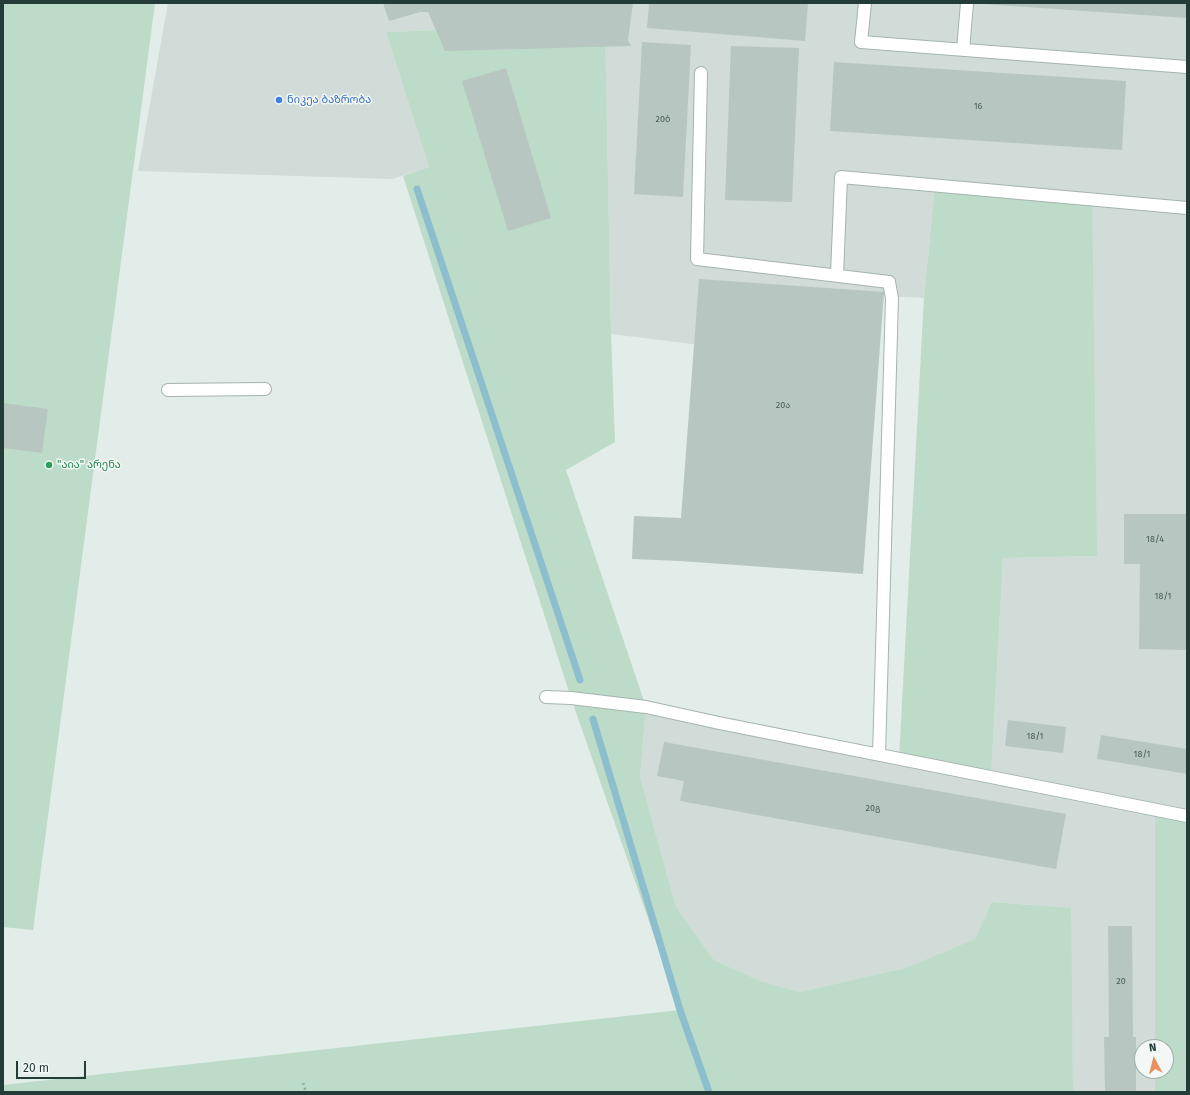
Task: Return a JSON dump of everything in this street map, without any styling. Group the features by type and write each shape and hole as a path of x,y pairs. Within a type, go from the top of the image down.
{"lane":[{"path":"865,3 861,42 1187,67"},
{"path":"963,50 967,3"},
{"path":"701,73 697,259 889,282 892,298 879,755"},
{"path":"837,275 841,177 1187,208"},
{"path":"168,390 265,389"},
{"path":"546,697 571,698 646,707 1187,816"}],"path":[{"path":"303,1083 306,1092"}],"shaded area":[{"path":"168,3 1187,3 1187,816 1155,810 1155,1039 1134,1039 1134,1079 1155,1079 1155,1092 1073,1092 1070,908 993,902 975,939 905,968 800,992 760,981 714,960 676,907 640,777 646,707 991,777 1003,558 1097,556 935,185 924,298 725,288 716,347 611,334 605,24 386,32 429,167 392,179 138,171"}],"green space":[{"name":"\"აია\" არენა","path":"3,3 155,3 33,930 3,927"},
{"path":"605,24 611,334 615,442 566,470 646,707 640,777 676,907 714,960 760,981 800,992 905,968 975,939 992,902 1071,908 1073,1092 3,1092 3,1085 680,1010 571,698 403,176 429,167 386,32"},
{"path":"935,185 1092,199 1097,556 1003,558 991,777 899,759 924,298"},
{"path":"1155,810 1187,816 1187,1092 1155,1092 1155,1079 1174,1079 1174,1039 1155,1039"}],"building":[{"path":"383,3 633,3 628,40 631,46 445,51 428,12 420,12 389,21"},
{"path":"649,3 808,4 805,41 647,28"},
{"path":"1187,3 1187,18 982,4"},
{"path":"642,42 691,45 683,197 634,194"},
{"path":"731,46 799,48 792,202 725,200"},
{"path":"834,62 1126,81 1122,150 830,131"},
{"path":"506,68 551,218 508,231 462,81"},
{"path":"699,279 884,292 863,574 632,559 634,516 681,518"},
{"path":"3,403 48,409 42,453 3,448"},
{"path":"1124,514 1187,514 1187,650 1139,649 1140,564 1124,564"},
{"path":"1008,720 1066,727 1063,753 1005,746"},
{"path":"1101,735 1187,749 1187,774 1097,759"},
{"path":"664,742 1066,814 1056,869 680,801 684,781 657,776"},
{"path":"1108,926 1132,926 1133,1037 1136,1037 1136,1039 1134,1039 1134,1079 1136,1079 1136,1092 1105,1092 1104,1037 1109,1037"}],"waterway":[{"path":"417,189 580,680"},
{"path":"593,719 680,1010 709,1092"}],"place":[{"name":"ნიკეა ბაზრობა","path":"279,100"},
{"name":"\"აია\" არენა","path":"49,465"}]}
